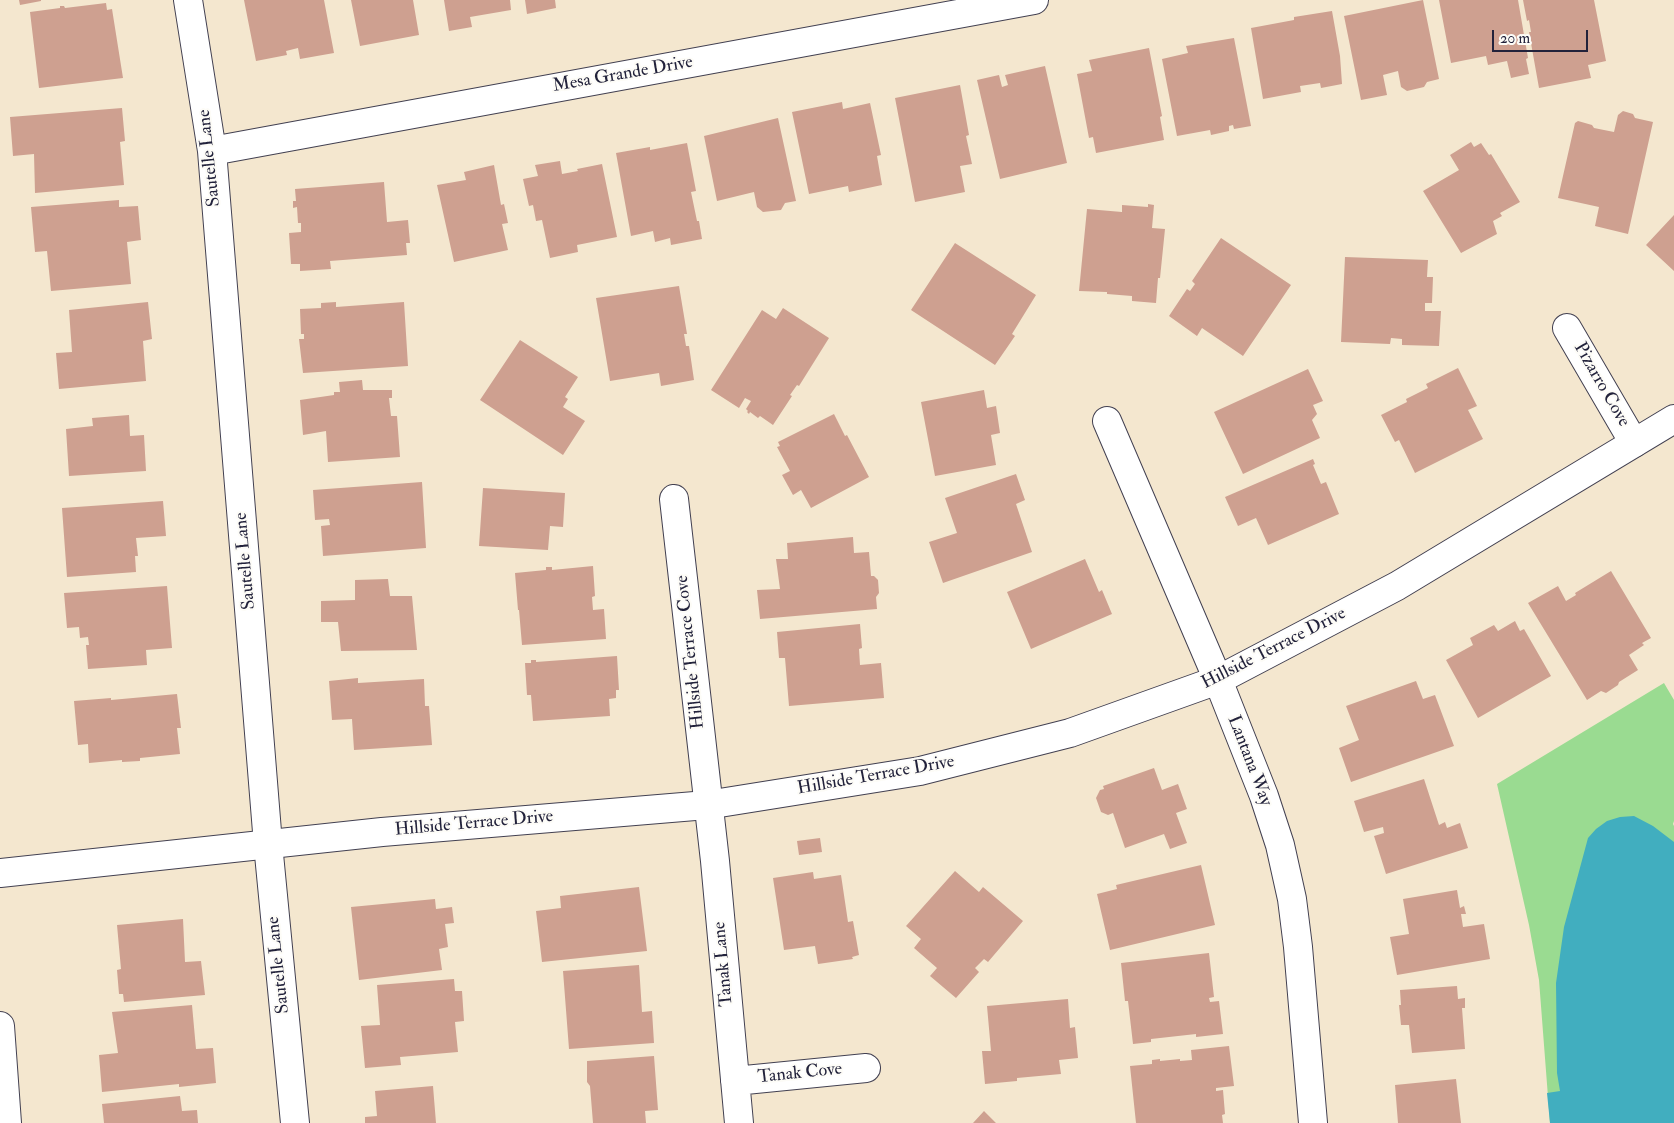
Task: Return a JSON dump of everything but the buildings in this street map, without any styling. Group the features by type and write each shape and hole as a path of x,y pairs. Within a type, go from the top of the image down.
{"street":[{"name":"Sautelle Lane","path":"188,0 212,151 268,844 295,1123"},
{"name":"Mesa Grande Drive","path":"212,151 1034,0"},
{"name":"Pizarro Cove","path":"1568,328 1634,443"},
{"name":"Hillside Terrace Drive","path":"0,873 392,831 708,805 920,771 1070,733 1218,680 1397,586 1674,419"},
{"name":"Lantana Way","path":"1107,421 1218,680 1264,796 1280,845 1292,899 1298,947 1313,1123"},
{"name":"Hillside Terrace Cove","path":"674,499 708,805"},
{"name":"Tanak Lane","path":"708,805 715,861 739,1123"},
{"path":"0,1026 7,1123"},
{"name":"Tanak Cove","path":"735,1081 866,1068"}],"green space":[{"path":"1664,683 1674,700 1674,1123 1550,1123 1539,980 1529,925 1497,784"}],"water":[{"path":"1634,816 1653,826 1674,842 1674,1123 1550,1123 1547,1093 1560,1091 1557,1073 1556,983 1564,927 1588,838 1607,821 1620,817"}]}
